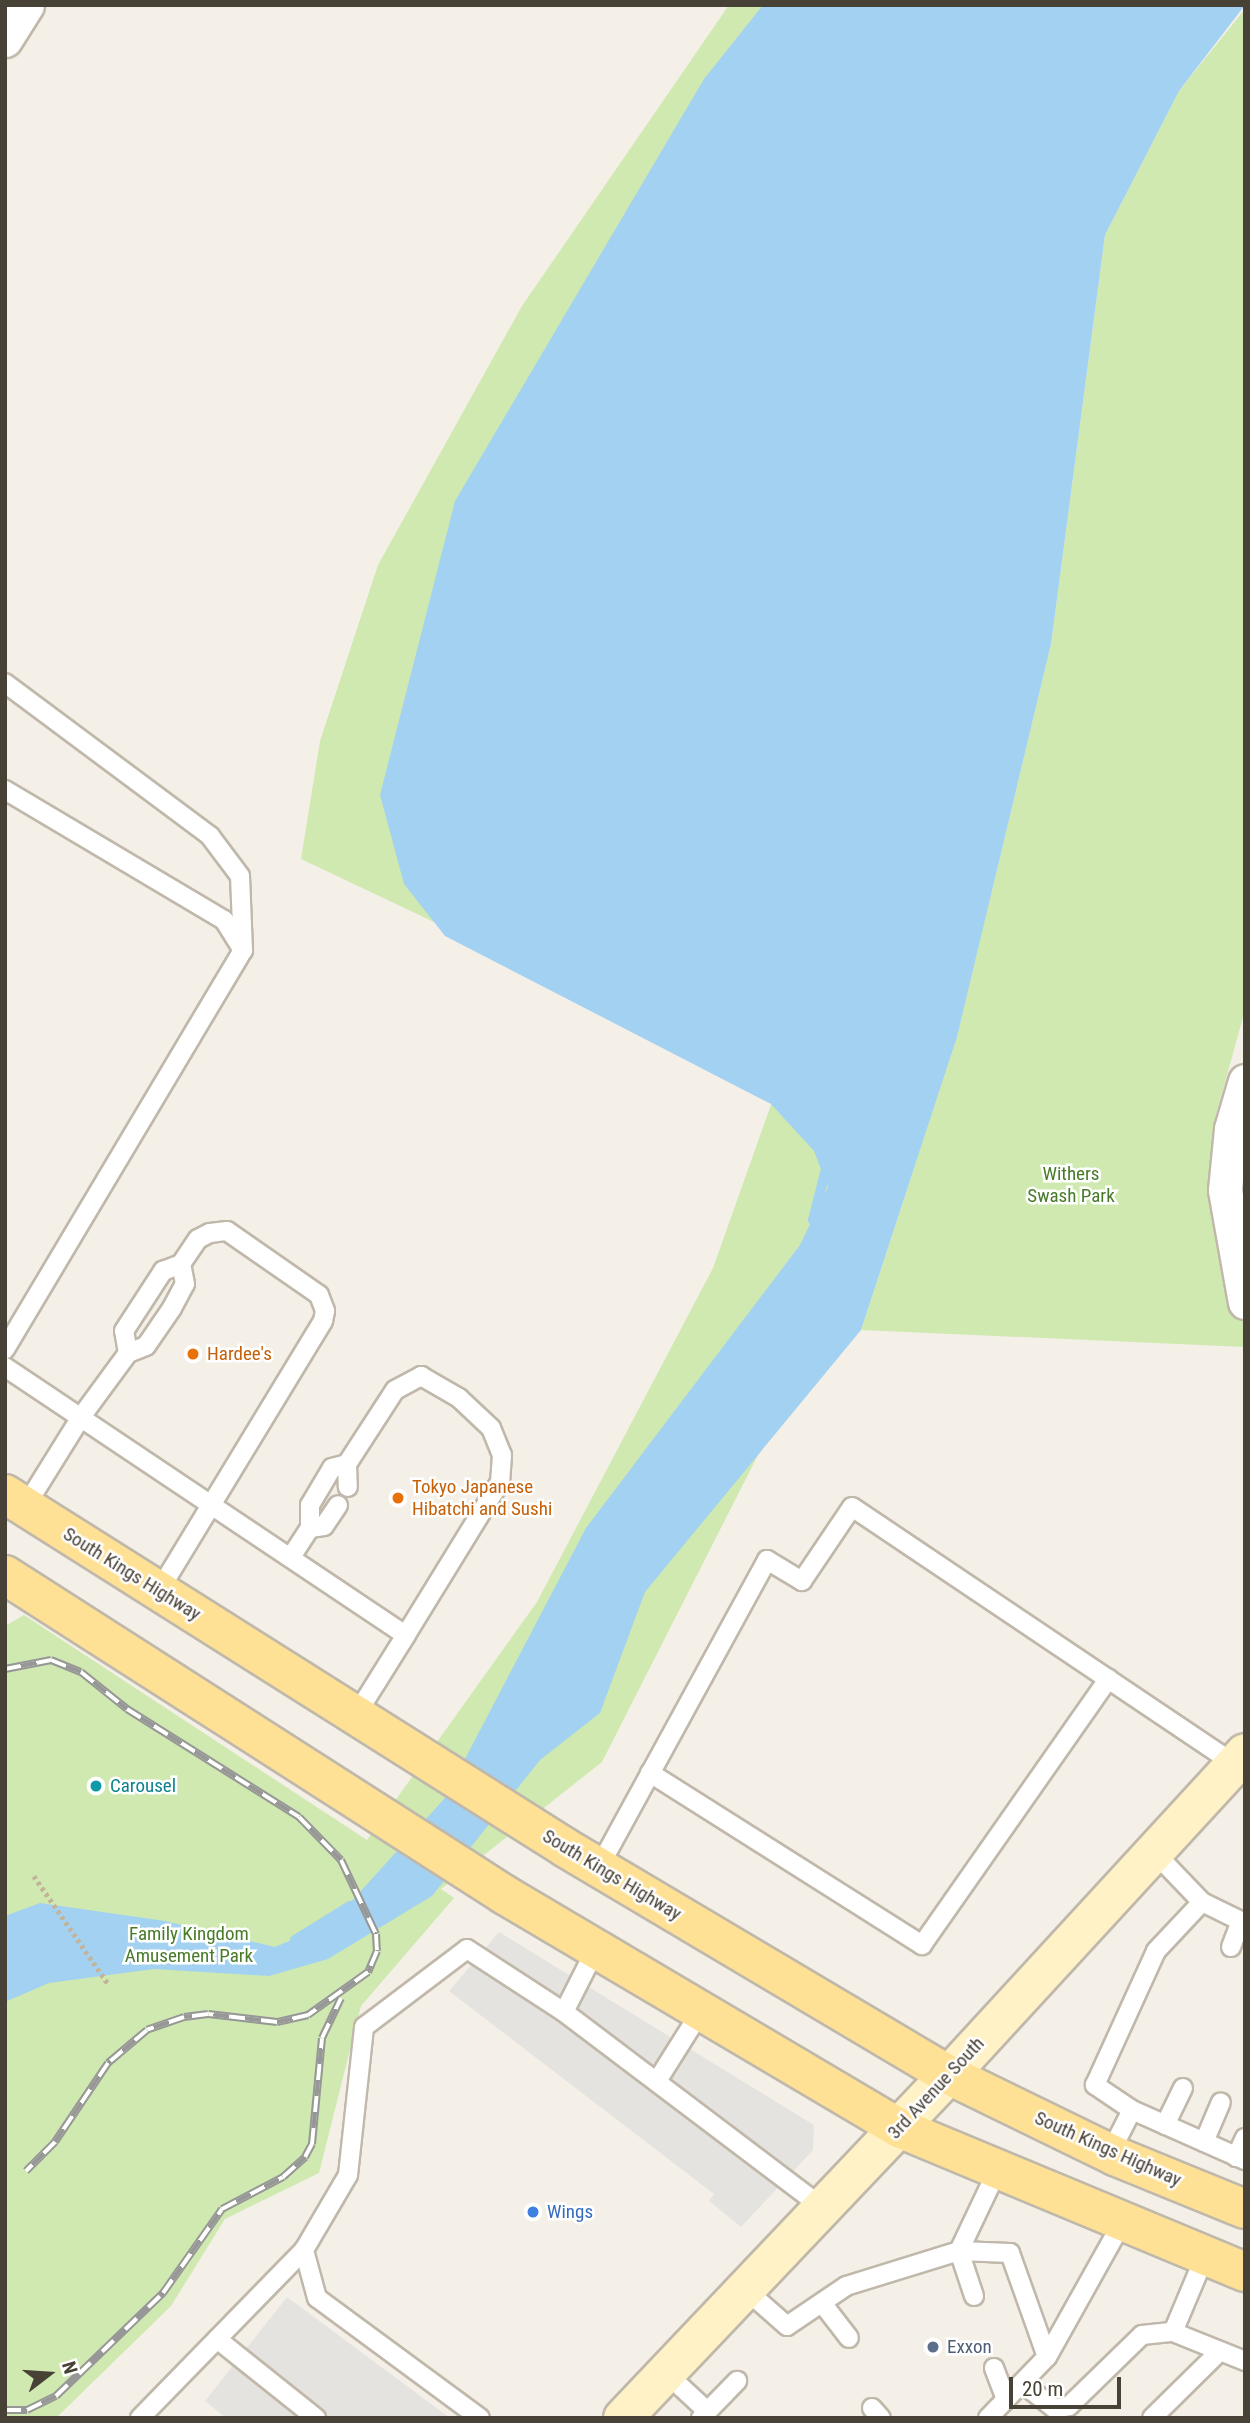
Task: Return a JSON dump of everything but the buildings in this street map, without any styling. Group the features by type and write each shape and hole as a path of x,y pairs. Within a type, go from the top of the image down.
{"main road":[{"name":"South Kings Highway","path":"15,1501 566,1847 949,2075 1110,2153 1245,2209"},
{"path":"5,1574 505,1895 899,2128 1245,2272"},
{"name":"3rd Avenue South","path":"623,2418 949,2075 1240,1758"}],"street":[{"path":"5,40 27,5"},
{"path":"1245,1081 1231,1129 1225,1189 1245,1302"}],"lane":[{"path":"5,683 210,836 240,876 243,950 5,1349"},
{"path":"5,790 224,920 243,950"},
{"path":"128,1353 124,1331 163,1270 181,1264 198,1239 227,1231 319,1294 325,1311 323,1321 159,1591"},
{"path":"15,1501 128,1353 146,1346 185,1284 181,1264"},
{"path":"5,1367 406,1635"},
{"path":"348,1487 347,1464 395,1390 421,1376 459,1398 491,1428 502,1455 500,1482 356,1715"},
{"path":"291,1558 310,1528 310,1505 331,1468 347,1464"},
{"path":"310,1528 324,1526 338,1505"},
{"path":"599,1867 767,1560 802,1581 852,1507 1108,1679 1240,1758"},
{"path":"650,1773 922,1945 1108,1679"},
{"path":"1154,1852 1202,1902 1243,1922 1230,1947"},
{"path":"1202,1902 1156,1951 1095,2085 1132,2110 1240,2159 1245,2138"},
{"path":"140,2418 304,2250 348,2175 364,2027 467,1949 564,2012 823,2208"},
{"path":"564,2012 596,1949"},
{"path":"656,2081 701,2011"},
{"path":"1166,2125 1183,2088"},
{"path":"1205,2142 1221,2102"},
{"path":"1110,2153 1132,2110"},
{"path":"974,2296 959,2250 998,2169"},
{"path":"988,2418 1047,2357 1124,2221"},
{"path":"304,2250 317,2298 480,2418"},
{"path":"745,2289 787,2326 846,2286 959,2250 1010,2253 1047,2357"},
{"path":"1173,2332 1205,2256"},
{"path":"822,2303 849,2338"},
{"path":"1057,2411 1142,2335 1173,2332 1245,2361"},
{"path":"217,2339 316,2418"},
{"path":"1152,2418 1220,2351"},
{"path":"994,2368 1006,2400"},
{"path":"666,2373 704,2415 737,2382"},
{"path":"1022,2383 1057,2411 1083,2418"}],"path":[{"path":"34,1877 109,1984"}],"green space":[{"name":"Family Kingdom Amusement Park","path":"729,5 1206,5 1056,325 789,1394 602,1762 441,1889 454,1898 361,2006 319,2173 225,2219 171,2306 56,2418 5,2418 5,1626 24,1615 367,1840 537,1602 713,1268 778,1085 301,859 320,741 378,565 522,306"},
{"name":"Withers Swash Park","path":"1245,9 1245,1010 1215,1118 1245,1284 1245,1347 861,1330 957,1036 1051,644 1105,235 1179,91"}],"shaded area":[{"path":"499,1932 814,2125 813,2150 741,2227 709,2201 714,2194 449,1991"},
{"path":"287,2297 450,2418 226,2418 205,2401"}],"water":[{"path":"763,5 1245,5 1179,91 1105,235 1051,644 957,1037 861,1330 645,1592 600,1713 540,1760 432,1896 328,1959 269,1976 154,1969 49,1983 5,2002 5,1916 40,1903 165,1921 275,1947 332,1923 444,1799 586,1528 800,1245 828,1187 814,1151 771,1104 445,936 404,884 380,795 455,501 704,79"}],"waterway":[{"path":"813,1220 827,1165"},
{"path":"295,1940 350,1906"}],"railway":[{"path":"5,1669 51,1660 81,1672 127,1709 299,1817 341,1860 376,1934 377,1951 368,1972 308,2015 277,2022 208,2014 184,2017 147,2030 108,2063 55,2142 26,2171"},
{"path":"5,2410 27,2410 56,2396 163,2293 222,2209 283,2177 305,2157 312,2144 322,2038 341,1998"}],"place":[{"name":"Hardee's","path":"193,1354"},
{"name":"Tokyo Japanese Hibatchi and Sushi","path":"398,1498"},
{"name":"Carousel","path":"96,1786"},
{"name":"Wings","path":"533,2212"},
{"name":"Exxon","path":"933,2347"}]}
